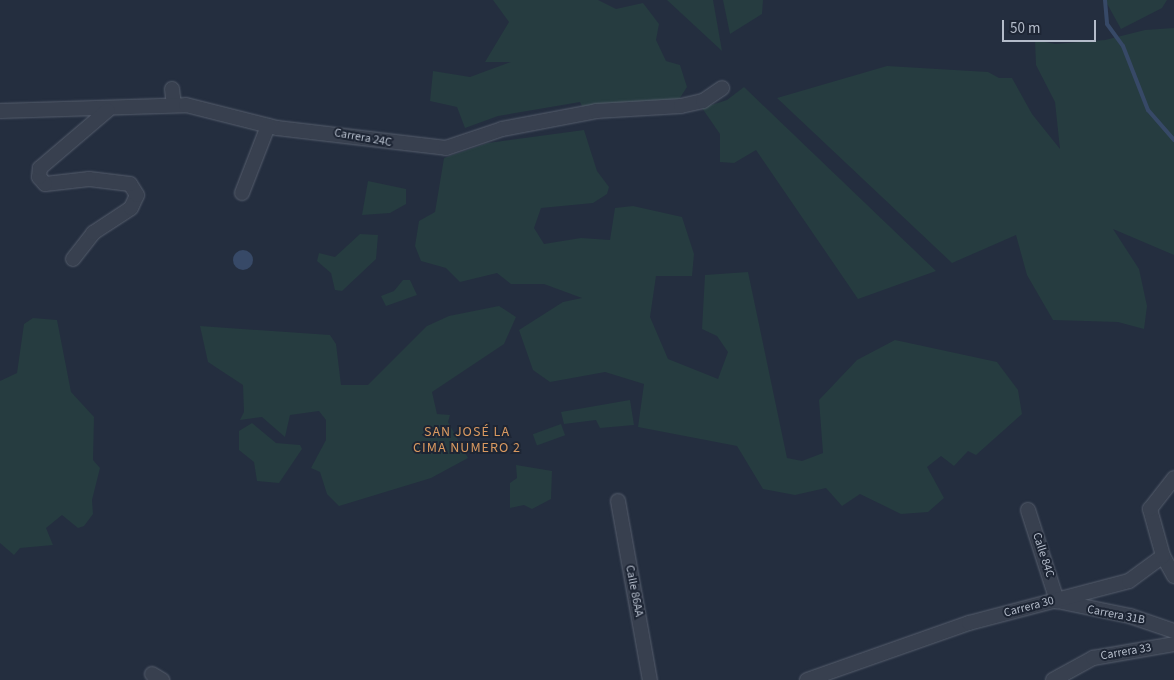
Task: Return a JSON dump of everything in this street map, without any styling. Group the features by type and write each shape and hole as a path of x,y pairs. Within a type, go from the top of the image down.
{"street":[{"name":"Carrera 24C","path":"0,112 106,106 108,110 174,105 268,126 446,148 502,129 596,111 690,104 722,88"},
{"path":"172,89 174,105"},
{"path":"73,259 93,233 131,208 137,195 130,184 89,179 45,184 39,177 40,168 108,110"},
{"path":"242,193 268,126"},
{"path":"1174,478 1150,509 1163,556 1174,576"},
{"name":"Calle 86AA","path":"618,502 650,680"},
{"name":"Calle 84C","path":"1028,510 1057,601"},
{"name":"Carrera 30","path":"806,680 961,625 1057,601 1128,580 1163,556"},
{"name":"Carrera 31B","path":"1057,601 1130,616 1174,631"},
{"name":"Carrera 33","path":"1053,680 1093,658 1174,644"}],"green space":[{"path":"493,0 598,0 616,9 643,3 659,24 656,40 666,61 680,65 687,87 678,101 583,108 580,102 498,116 465,128 457,107 430,101 433,71 470,77 511,62 485,62 509,22"},
{"path":"667,0 713,0 722,51"},
{"path":"723,0 763,0 762,14 730,34"},
{"path":"1105,0 1167,0 1162,8 1121,29"},
{"path":"1174,28 1174,255 1113,229 1139,269 1147,306 1144,329 1118,322 1053,320 1027,275 1016,235 952,263 777,98 887,66 988,72 999,78 1012,78 1032,114 1060,149 1055,102 1036,65 1035,40 1055,44 1105,40 1145,30"},
{"path":"744,87 936,271 858,299 756,150 734,163 720,162 720,134 702,108 727,100"},
{"path":"584,130 597,171 609,187 607,194 593,203 541,208 534,228 544,244 581,238 610,240 615,208 633,206 682,217 694,254 692,276 656,276 650,317 668,359 718,379 728,352 717,336 702,329 705,275 748,272 787,458 802,461 823,453 819,400 857,360 895,340 997,362 1018,390 1022,414 976,455 968,451 954,466 941,456 927,467 944,498 928,512 901,514 860,494 842,506 826,488 795,495 763,489 737,446 638,427 644,384 605,372 550,382 533,370 519,330 563,302 582,298 544,284 511,284 497,273 460,282 446,268 421,261 415,246 419,221 435,212 444,158 488,143"},
{"path":"368,181 406,189 406,204 390,213 362,215"},
{"path":"360,234 378,235 376,259 342,291 335,290 331,273 317,261 319,253 335,257"},
{"path":"403,280 410,280 417,295 386,306 381,296 394,291"},
{"path":"499,306 516,317 504,344 432,392 437,414 450,415 448,422 468,458 431,478 339,506 327,494 320,472 311,468 326,440 326,420 319,411 290,415 285,437 262,417 240,420 244,412 243,385 208,362 200,326 330,335 336,344 341,385 368,385 427,326 449,316"},
{"path":"33,318 57,320 71,392 94,417 93,460 100,468 92,500 93,514 84,526 78,528 62,515 46,528 53,545 20,548 14,555 0,543 0,381 17,373 24,324"},
{"path":"630,400 634,425 600,428 596,420 564,424 561,412"},
{"path":"252,423 276,443 300,445 302,449 279,483 257,481 254,462 239,450 239,431"},
{"path":"561,424 565,435 537,446 533,434"},
{"path":"516,465 552,471 551,499 532,509 524,505 510,508 510,483 517,478"}],"water":[{"path":"243,250 250,253 253,260 250,267 243,270 236,267 233,260 236,253"}],"waterway":[{"path":"1105,0 1107,24 1123,46 1148,110 1174,140"}],"district":[{"name":"SAN JOSÉ LA CIMA NUMERO 2","path":"467,440"}]}
